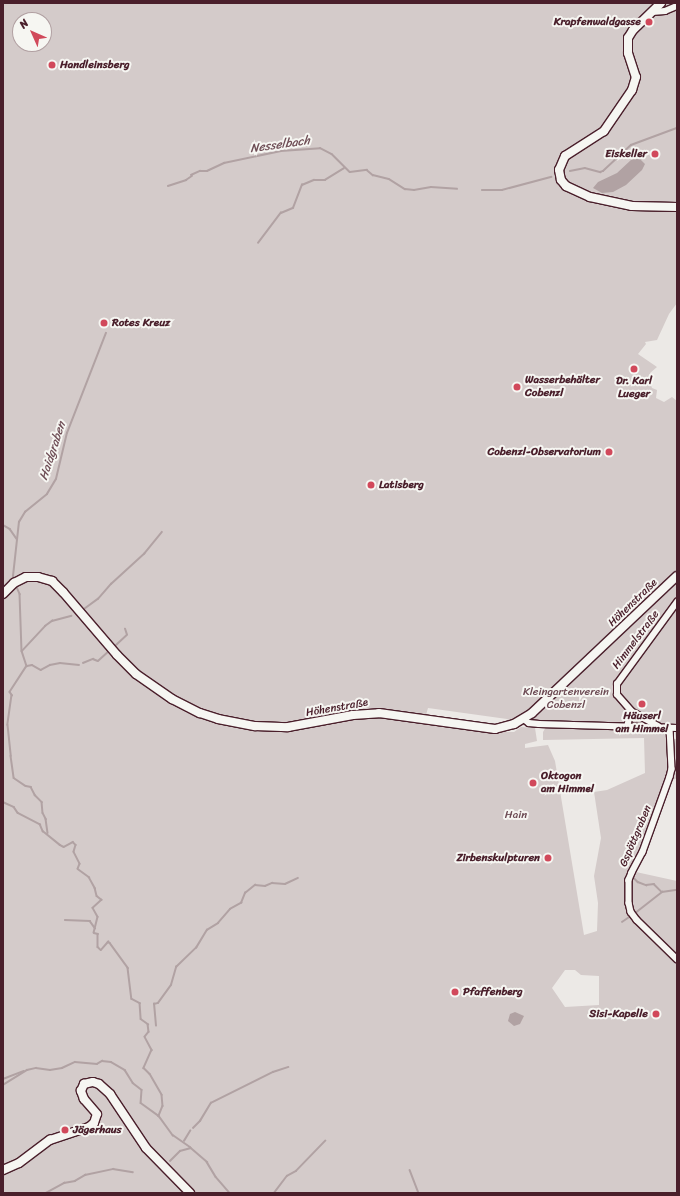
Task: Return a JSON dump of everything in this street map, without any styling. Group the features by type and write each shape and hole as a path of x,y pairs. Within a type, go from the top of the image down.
{"street":[{"path":"661,3 628,38 628,53 636,77 632,90 604,131 565,156 561,162 559,175 566,186 590,197 632,206 677,207"},
{"path":"652,12 664,11 677,6"},
{"name":"Höhenstraße","path":"5,592 16,581 26,577 41,577 56,584 117,655 136,674 158,691 185,706 218,719 255,726 288,727 359,714 384,713 495,729 509,726 524,719 677,576"},
{"name":"Himmelstraße","path":"661,727 630,711 617,695 617,684 677,602"},
{"path":"627,727 630,711"},
{"name":"Himmelstraße","path":"524,719 530,723 539,724 677,728"},
{"name":"Gspöttgraben","path":"670,728 672,769 643,852 629,880 629,903 632,912 677,959"},
{"path":"3,1170 19,1163 50,1140 89,1127 94,1123 97,1114 82,1097 80,1091 84,1084 93,1082 99,1084 110,1094 146,1148 190,1193"}],"green space":[{"path":"3,3 677,3 677,303 669,314 657,340 645,342 646,344 638,354 657,367 650,373 653,377 650,383 652,388 657,390 656,398 664,402 672,397 677,401 677,778 671,781 641,864 636,872 677,881 677,1193 3,1193","holes":["428,708 507,719 520,725 546,727 543,732 543,740 644,738 645,773 607,790 594,792 601,838 594,876 598,903 597,931 584,935 555,761 548,745 525,748 525,744 537,741 535,728 521,727 514,732 479,732 424,722","670,723 674,725 676,739 669,739 662,732 663,725","565,970 575,970 581,975 599,976 599,1005 565,1007 552,988"]}],"shaded area":[{"path":"639,158 645,164 642,170 626,185 613,192 602,193 593,188 598,182 617,173 631,160"},
{"path":"515,1012 524,1016 520,1024 514,1026 508,1021 510,1014"}],"waterway":[{"name":"Nesselbach","path":"570,171 585,168 600,172 603,171 631,145 677,128"},
{"name":"Nesselbach","path":"191,175 200,171 207,171 224,163 281,151 320,148 332,154 350,172 367,170 373,175 389,179 405,189 414,190 431,187 457,189"},
{"path":"258,243 281,213 293,208 302,185 314,180 325,180 344,168"},
{"name":"Nesselbach","path":"168,186 186,180 192,176"},
{"name":"Nesselbach","path":"482,190 502,190 551,177"},
{"name":"Haidgraben","path":"14,580 13,576 19,522 25,512 47,494 56,479 67,433 106,333"},
{"path":"3,525 10,529 17,539"},
{"path":"84,609 98,599 111,584 144,554 162,532"},
{"name":"Haidgraben","path":"16,585 20,594 22,651 27,666 10,692 12,695 8,725 11,756 14,778 26,786 31,787 35,795 42,802 48,833"},
{"path":"22,651 45,626 52,621 71,616"},
{"path":"115,646 127,635 125,629"},
{"path":"83,663 93,659 98,661 109,651"},
{"path":"27,666 32,665 41,670 50,665 60,663 79,665"},
{"path":"3,802 14,807 18,813 40,824 43,831 60,845 64,847 73,842 76,845 74,852 80,864 78,869 89,877 95,888 97,896 102,900 93,908 98,917 94,933 98,934 98,947 101,950 108,942 110,943 128,968 132,999 140,1003 141,1019 148,1024 149,1032 145,1037 152,1050 144,1068 150,1074 162,1095 163,1106 159,1116"},
{"name":"Gspöttgraben","path":"633,877 638,882 646,885 654,884 661,891"},
{"path":"156,1026 154,1004 158,1003 171,985 176,967 196,948 207,930 218,923 230,909 241,903 245,893 255,885 265,886 272,883 285,884 298,878"},
{"name":"Gspöttgraben","path":"634,914 662,892 677,890"},
{"name":"Gspöttgraben","path":"622,922 631,916"},
{"path":"65,920 90,921 95,928"},
{"path":"3,1085 27,1070 36,1068 50,1070 62,1068 75,1062 97,1064 102,1061 111,1062 125,1070 133,1083 142,1090 141,1103 159,1116 173,1135 207,1162 216,1177 229,1192"},
{"path":"193,1128 200,1121 211,1103 273,1072 288,1067"},
{"path":"3,1079 24,1071"},
{"path":"184,1141 190,1131"},
{"path":"274,1193 287,1176 296,1171 325,1141"},
{"path":"170,1161 180,1151 191,1148"},
{"path":"46,1193 64,1183 75,1181 85,1175 113,1169 133,1172"},
{"path":"410,1170 419,1193"}],"place":[{"name":"Krapfenwaldgasse","path":"649,22"},
{"name":"Handleinsberg","path":"52,65"},
{"name":"Eiskeller","path":"655,154"},
{"name":"Rotes Kreuz","path":"104,323"},
{"name":"Dr. Karl Lueger","path":"634,369"},
{"name":"Wasserbehälter Cobenzl","path":"517,387"},
{"name":"Cobenzl-Observatorium","path":"609,452"},
{"name":"Latisberg","path":"371,485"},
{"name":"Häuserl am Himmel","path":"642,704"},
{"name":"Oktogon am Himmel","path":"533,783"},
{"name":"Zirbenskulpturen","path":"548,858"},
{"name":"Pfaffenberg","path":"455,992"},
{"name":"Sisi-Kapelle","path":"656,1014"},
{"name":"Jägerhaus","path":"65,1130"}],"park label":[{"name":"Kleingartenverein Cobenzl","path":"566,699"},
{"name":"Hain","path":"516,815"}]}
